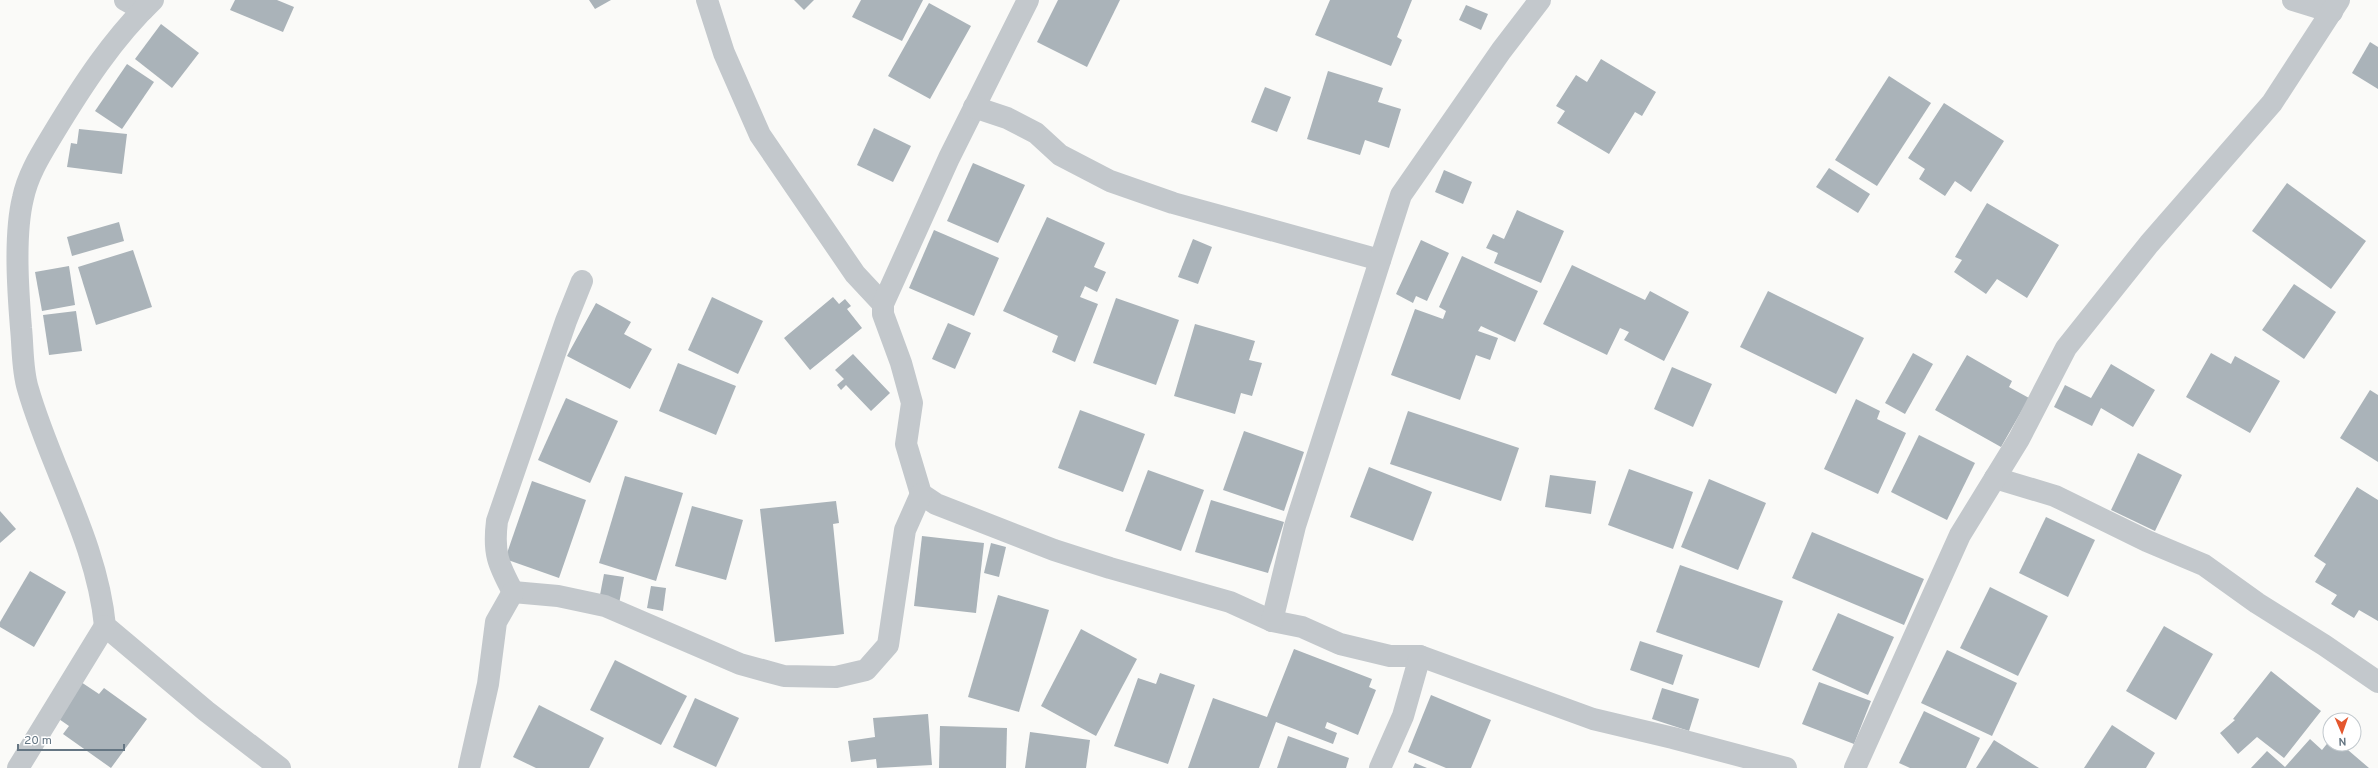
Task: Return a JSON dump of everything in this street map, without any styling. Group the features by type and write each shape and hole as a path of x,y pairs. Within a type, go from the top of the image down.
{"street":[{"path":"707,0 724,53 760,135 855,274 883,304"},
{"path":"1028,0 974,107 883,304 883,314 901,363 912,403 906,444 921,494 936,504 1040,545 1110,568 1230,602 1272,621 1302,627 1340,644 1383,654 1420,656 1593,719 1673,738 1786,768"},
{"path":"1272,621 1295,526 1402,195 1501,51 1540,0"},
{"path":"1856,768 1960,535 2019,439 2066,348 2149,244 2272,103 2336,6 2293,0"},
{"path":"18,768 105,626 102,598 90,550 55,468 27,387 19,308 19,241 22,198 33,168 71,104 141,3"},
{"path":"974,107 1007,118 1036,133 1060,155 1110,181 1173,203 1380,260"},
{"path":"513,592 499,566 494,542 497,521 566,321 582,281"},
{"path":"1995,478 2055,496 2147,541 2204,565 2256,603 2324,645 2378,682"},
{"path":"513,592 558,596 605,606 740,664 784,676 836,677 866,670 888,645 905,530 921,494"},
{"path":"470,768 488,684 496,622 513,592"},
{"path":"105,626 206,711 280,768"},
{"path":"1380,768 1403,716 1420,656"}],"building":[{"path":"235,0 277,0 294,7 283,32 230,10"},
{"path":"589,0 611,0 595,9"},
{"path":"794,0 814,0 804,10"},
{"path":"861,0 923,0 902,41 852,17"},
{"path":"1058,0 1120,0 1087,67 1037,42"},
{"path":"1330,0 1412,0 1397,37 1402,40 1391,66 1315,35"},
{"path":"929,3 971,26 930,99 888,76"},
{"path":"1466,5 1488,14 1481,30 1459,20"},
{"path":"161,24 199,53 172,88 135,59"},
{"path":"2370,42 2378,47 2378,89 2352,73"},
{"path":"1601,59 1656,92 1642,116 1635,112 1609,154 1557,123 1565,111 1556,106 1576,75 1587,82"},
{"path":"127,64 154,82 122,129 95,111"},
{"path":"1328,71 1383,88 1378,102 1401,109 1389,148 1365,140 1360,155 1307,139"},
{"path":"1889,76 1931,103 1877,186 1835,160"},
{"path":"1265,87 1291,97 1277,132 1251,122"},
{"path":"1944,103 2004,141 1971,192 1955,181 1945,196 1919,179 1925,169 1908,158"},
{"path":"874,128 911,146 893,182 857,165"},
{"path":"79,129 127,134 122,174 67,167 71,143 77,144"},
{"path":"973,163 1025,185 998,243 947,221"},
{"path":"1829,168 1870,194 1858,213 1816,187"},
{"path":"1444,170 1472,182 1463,204 1435,192"},
{"path":"2287,183 2366,241 2331,289 2252,231"},
{"path":"1987,203 2059,245 2027,298 1997,279 1986,294 1954,272 1962,260 1955,257"},
{"path":"1517,210 1564,231 1541,283 1494,263 1498,253 1486,248 1493,234 1504,239"},
{"path":"1047,217 1105,243 1094,267 1106,272 1097,292 1085,286 1080,297 1098,304 1075,362 1052,352 1058,336 1003,311"},
{"path":"119,222 124,241 72,256 67,237"},
{"path":"934,230 999,258 974,316 909,288"},
{"path":"1193,239 1212,247 1198,284 1178,277"},
{"path":"1421,240 1449,253 1427,301 1416,296 1413,303 1396,294"},
{"path":"133,250 152,307 96,325 78,267"},
{"path":"1462,256 1538,291 1515,342 1481,326 1478,331 1498,338 1490,360 1476,355 1460,400 1391,375 1415,309 1443,319 1446,311 1439,307"},
{"path":"1572,265 1645,300 1650,291 1689,312 1664,361 1624,340 1629,332 1620,328 1607,355 1543,324"},
{"path":"69,266 75,305 42,311 35,272"},
{"path":"2294,284 2336,312 2304,359 2262,330"},
{"path":"1768,291 1864,338 1836,394 1740,347"},
{"path":"712,297 763,321 738,374 688,350"},
{"path":"833,297 839,304 845,299 851,306 847,309 862,328 810,370 784,338"},
{"path":"1116,298 1179,320 1156,385 1093,363"},
{"path":"596,303 631,322 624,334 652,349 630,389 567,356"},
{"path":"76,311 82,351 49,355 43,315"},
{"path":"948,323 971,333 955,369 932,359"},
{"path":"1195,324 1255,341 1249,360 1262,363 1252,396 1241,393 1235,414 1174,396"},
{"path":"1913,353 1933,364 1905,414 1885,403"},
{"path":"2211,353 2231,364 2235,356 2280,381 2250,433 2186,397"},
{"path":"853,354 890,393 871,411 846,385 841,390 837,385 844,379 835,370"},
{"path":"1967,355 2012,381 2009,387 2029,398 2001,447 1935,410"},
{"path":"678,363 736,386 716,435 659,411"},
{"path":"2111,364 2155,390 2133,427 2101,408 2092,426 2054,407 2065,385 2091,398"},
{"path":"1672,367 1712,384 1693,427 1654,409"},
{"path":"2370,390 2378,395 2378,462 2340,438"},
{"path":"566,398 618,421 590,483 538,460"},
{"path":"1856,399 1880,411 1877,419 1906,433 1878,494 1824,469"},
{"path":"1080,410 1145,434 1123,492 1058,468"},
{"path":"1408,411 1519,448 1501,501 1390,464"},
{"path":"1244,431 1304,452 1284,511 1223,490"},
{"path":"1919,435 1975,463 1947,520 1891,492"},
{"path":"2138,453 2182,475 2155,531 2111,510"},
{"path":"1369,467 1432,492 1413,541 1350,517"},
{"path":"1629,469 1693,492 1673,549 1608,525"},
{"path":"1148,470 1204,490 1181,551 1125,531"},
{"path":"1550,475 1596,481 1591,514 1545,507"},
{"path":"625,476 683,493 656,581 599,563"},
{"path":"1709,479 1766,503 1738,570 1681,547"},
{"path":"532,481 586,500 559,578 505,559"},
{"path":"2357,487 2378,500 2378,621 2359,610 2354,618 2331,604 2337,595 2315,582 2326,564 2314,556"},
{"path":"1211,500 1284,522 1268,573 1195,552"},
{"path":"836,501 839,523 833,524 844,634 775,642 760,509"},
{"path":"692,506 743,520 726,580 675,566"},
{"path":"0,511 16,529 0,543"},
{"path":"2046,517 2095,540 2068,597 2019,573"},
{"path":"1812,532 1924,579 1904,625 1792,578"},
{"path":"922,536 984,543 976,613 914,606"},
{"path":"991,543 1006,547 999,577 984,573"},
{"path":"1680,565 1783,601 1759,668 1656,632"},
{"path":"30,571 66,592 34,647 0,627 0,622"},
{"path":"604,574 624,577 619,604 599,600"},
{"path":"651,586 666,588 663,611 647,608"},
{"path":"1990,587 2048,616 2018,676 1960,648"},
{"path":"998,595 1049,610 1019,712 968,697"},
{"path":"1838,613 1894,637 1868,695 1812,670"},
{"path":"2164,626 2213,654 2176,720 2126,691"},
{"path":"1081,629 1137,659 1096,736 1041,706"},
{"path":"1640,641 1683,655 1673,685 1630,670"},
{"path":"1294,649 1372,679 1369,687 1376,690 1358,735 1327,722 1325,728 1337,733 1333,744 1276,722 1259,768 1188,768 1213,698 1267,717"},
{"path":"1947,650 2017,683 1992,736 1921,703"},
{"path":"615,660 687,696 661,745 590,710"},
{"path":"2271,671 2321,711 2284,758 2257,737 2238,754 2220,733 2235,720 2233,719"},
{"path":"1160,673 1195,685 1168,764 1114,746 1138,678 1156,684"},
{"path":"81,682 99,694 104,688 147,719 111,768 63,734 69,726 56,717"},
{"path":"1819,682 1871,701 1854,744 1802,724"},
{"path":"1662,688 1699,699 1689,731 1652,719"},
{"path":"1431,695 1491,720 1471,768 1446,768 1408,752"},
{"path":"695,698 739,718 716,767 673,747"},
{"path":"539,705 604,738 589,768 536,768 513,757"},
{"path":"1924,711 1980,738 1966,768 1910,768 1899,763"},
{"path":"928,714 932,765 877,768 876,759 851,762 848,741 875,737 873,718"},
{"path":"2112,725 2155,753 2146,768 2084,768"},
{"path":"940,726 1007,728 1006,768 939,768"},
{"path":"1030,732 1090,740 1086,768 1025,768"},
{"path":"1288,736 1349,758 1346,768 1277,768"},
{"path":"2310,739 2322,750 2322,752 2350,752 2369,768 2251,768 2267,751 2285,767"},
{"path":"1994,740 2039,768 1976,768"},
{"path":"1415,763 1427,768 1413,768"}]}
